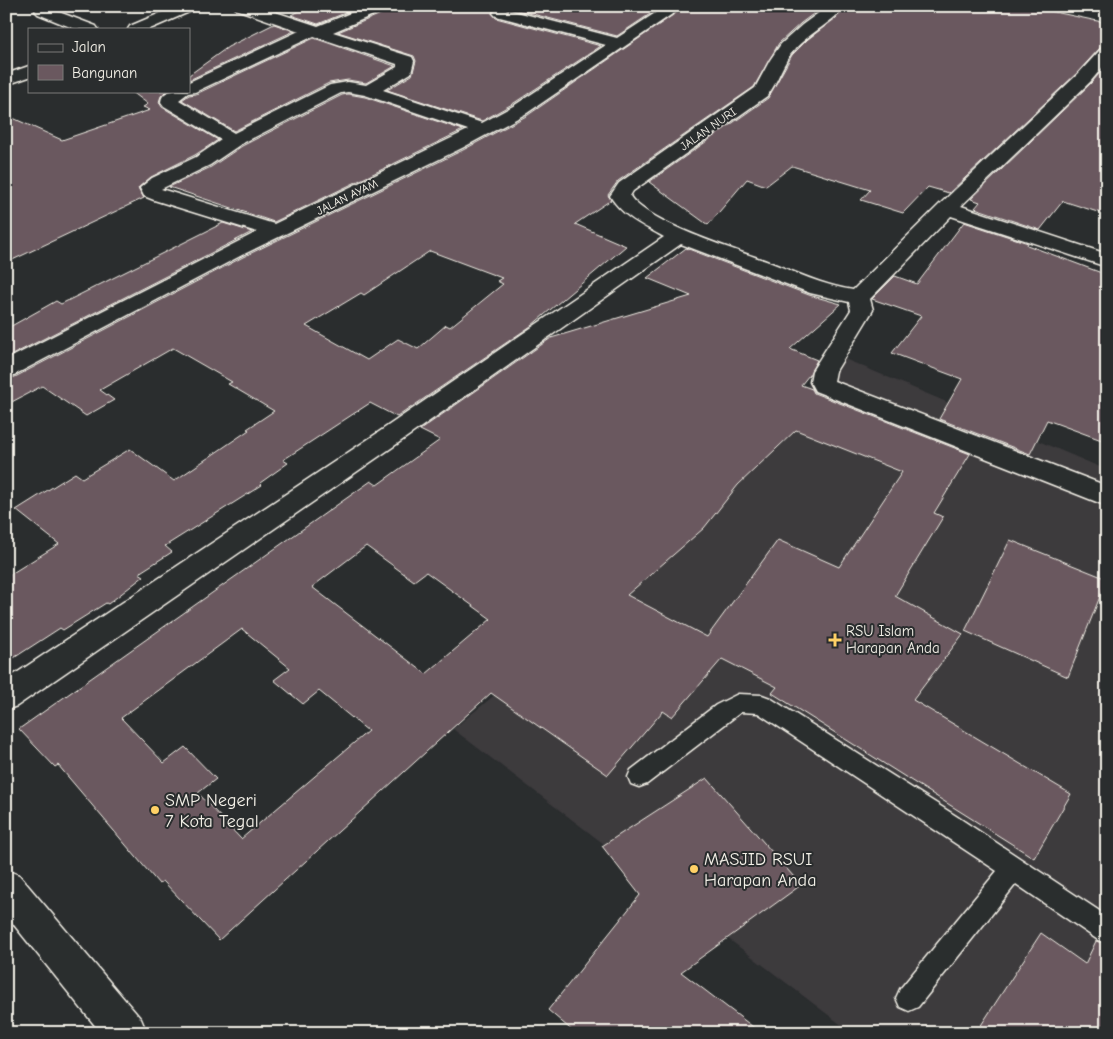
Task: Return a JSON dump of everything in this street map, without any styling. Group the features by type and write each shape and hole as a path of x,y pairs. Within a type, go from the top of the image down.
{"street":[{"path":"138,28 191,6"},
{"path":"242,6 406,61 405,69 369,91"},
{"path":"190,88 316,31 382,6"},
{"name":"JALAN AYAM","path":"6,370 235,251 277,232 521,109 677,6"},
{"name":"JALAN NURI","path":"679,236 650,222 625,204 620,196 626,187 761,92 768,85 782,54 808,29 838,6"},
{"path":"1103,6 1107,7"},
{"path":"43,11 87,28"},
{"path":"500,13 620,44"},
{"path":"6,697 679,236 818,288 849,297 858,297 947,208 1103,62"},
{"path":"6,80 28,71"},
{"path":"277,232 151,192 150,188 203,161 234,140 336,89 348,87 369,91 483,129"},
{"path":"179,92 170,98 170,102 234,140"},
{"path":"947,208 1107,260"},
{"path":"858,297 862,310 824,371 822,382 824,386 1107,497"},
{"path":"6,887 127,1033"}],"lane":[{"path":"639,777 724,711 738,703 762,704 1014,868 1107,931"},
{"path":"909,998 1014,868"}],"shaded area":[{"name":"RSU Islam Harapan Anda","path":"833,354 1107,470 1107,1033 852,1033 453,729 672,551"}],"building":[{"path":"308,6 362,6 318,24 291,15"},
{"path":"391,6 500,6 492,12 496,18 601,46 514,103 482,121 387,90 412,75 416,61 414,56 338,32 388,11"},
{"path":"502,6 662,6 617,36"},
{"path":"686,6 824,6 779,43 754,87 618,181 608,195 611,200 575,224 626,246 531,326 397,417 370,403 283,460 288,463 260,483 262,485 165,546 172,552 139,573 144,576 108,604 106,603 63,630 60,628 6,663 6,577 59,544 16,510 75,473 82,478 130,449 174,481 274,411 228,384 232,382 173,348 100,390 114,400 86,416 42,386 6,405 6,379 15,377 243,257 463,150 528,115","holes":["430,251 502,278 497,281 503,284 450,327 446,325 418,349 398,339 367,360 306,326 361,293 364,295"]},
{"path":"847,6 1026,6 1107,23 1107,45 1100,48 1077,73 949,193 928,187 903,213 861,200 870,190 792,166 766,186 747,179 708,225 649,182 768,98 792,55 808,39 836,18"},
{"path":"274,24 294,31 190,80 190,74 228,47"},
{"path":"314,38 395,66 366,83 348,80 329,83 234,131 182,100 189,95 196,94"},
{"path":"1107,65 1107,215 1063,201 1040,230 975,208 980,202 971,199 1091,83"},
{"path":"132,92 165,92 159,102 162,107 218,140 195,155 151,177 138,188 144,198 6,263 6,115 62,140 150,110 143,107 148,104"},
{"path":"348,94 365,97 463,130 274,222 169,187 211,167 242,146 342,95"},
{"path":"964,222 1028,243 1027,245 1107,275 1107,442 1047,420 1030,454 939,419 962,379 892,353 921,316 872,299 895,276 917,284"},
{"path":"223,223 252,232 6,358 6,329 56,301 61,304"},
{"path":"686,248 809,295 841,304 790,349 817,360 801,385 812,389 814,393 970,454 934,513 943,517 895,596 963,634 913,700 1071,794 1034,858 772,693 777,687 722,659 672,717 663,711 608,775 491,693 219,940 163,881 159,884 58,765 55,767 19,729 371,481 377,485 440,440 420,430 551,338 691,296 647,278","holes":["796,430 902,472 839,567 778,540 707,637 627,595 704,528 738,485","366,546 414,581 426,572 491,619 426,674 312,587","242,629 290,668 274,680 303,704 319,691 368,731 241,839 198,793 216,779 185,747 164,763 121,718"]},
{"path":"1010,540 1107,579 1068,677 965,631"},
{"path":"707,778 801,885 681,972 761,1033 575,1033 548,1010 640,895 602,846"},
{"path":"1041,933 1085,964 1096,941 1107,945 1107,1033 976,1033"}],"place":[{"name":"RSU Islam Harapan Anda","path":"835,640"},
{"name":"SMP Negeri 7 Kota Tegal","path":"155,810"},
{"name":"MASJID RSUI Harapan Anda","path":"694,869"}]}
